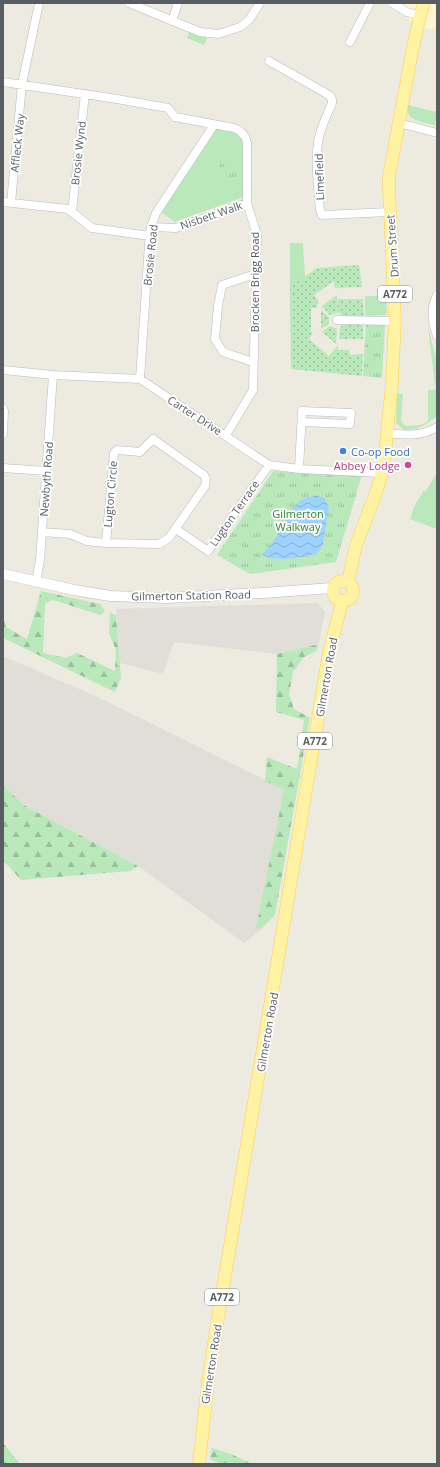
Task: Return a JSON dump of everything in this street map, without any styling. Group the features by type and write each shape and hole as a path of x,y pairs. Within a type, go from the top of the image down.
{"main road":[{"name":"Drum Street","path":"348,582 356,545 375,496 386,453 392,383 395,320 389,176 398,123 424,3"},
{"path":"342,602 334,597 332,588 335,583 339,581 348,582"},
{"name":"A772","path":"342,602 348,600 353,594 352,587 348,582"},
{"name":"Gilmerton Road","path":"199,1464 208,1382 329,652 342,602"}],"street":[{"name":"Affleck Way","path":"7,202 22,84 39,3"},
{"path":"129,3 200,32 218,34 240,27 249,20 260,3"},
{"path":"172,21 178,3"},
{"path":"350,42 370,3"},
{"path":"392,3 407,12 420,16"},
{"name":"Limefield","path":"269,61 329,95 332,99 332,103 318,141 316,165 320,210 322,215 390,212"},
{"name":"Brocken Brigg Road","path":"3,82 168,108 175,117 240,130 246,138 247,203 257,235 253,390 226,435"},
{"name":"Brosie Wynd","path":"72,212 85,94"},
{"path":"398,123 437,133"},
{"name":"Brosie Road","path":"140,379 151,227 156,213 214,125"},
{"path":"7,202 68,209 92,228 150,236"},
{"name":"Nisbett Walk","path":"151,227 176,228 247,203"},
{"path":"253,362 223,352 215,339 218,306 222,286 255,274"},
{"path":"437,295 433,306 432,315 437,336"},
{"path":"336,320 395,320"},
{"path":"3,374 3,370 53,375 140,379"},
{"name":"Newbyth Road","path":"36,582 42,532 53,375"},
{"name":"Carter Drive","path":"140,379 269,465 299,469 382,473"},
{"path":"3,409 3,434"},
{"path":"299,469 302,411 351,413 350,424 302,422"},
{"path":"387,433 415,435 429,432 437,427"},
{"name":"Lugton Circle","path":"42,532 70,534 87,541 106,543 159,544 170,538 205,486 206,479 204,475 153,439 140,452 117,450 114,453 106,543"},
{"name":"Lugton Terrace","path":"176,529 208,550 269,465"},
{"path":"3,468 46,471"},
{"name":"Gilmerton Station Road","path":"3,574 74,590 110,596 168,598 332,588"}],"shaded area":[{"path":"396,3 437,3 437,29 420,28 401,13"},
{"path":"317,603 325,611 319,644 277,654 174,642 163,674 120,663 116,609"},
{"path":"3,656 100,698 285,790 261,930 244,943 138,866 25,806 3,785"}],"green space":[{"path":"189,32 207,38 204,45 187,38"},
{"path":"408,105 437,112 435,125 421,122 412,118 409,114"},
{"path":"216,128 235,132 243,141 243,196 175,222 161,212"},
{"path":"220,159 239,173 241,194 238,196 216,177 219,170"},
{"path":"290,243 303,243 305,277 290,287"},
{"path":"359,265 362,287 335,288 334,281 314,295 318,301 317,308 311,308 311,332 313,332 309,339 329,356 338,346 338,350 349,350 350,355 363,354 362,376 291,369 290,287 317,268"},
{"path":"337,295 338,313 329,315 322,306"},
{"path":"365,296 385,296 387,312 385,315 365,316"},
{"path":"338,299 363,299 364,318 346,318 338,312"},
{"path":"321,310 329,317 329,324 321,329"},
{"path":"366,322 385,325 382,378 363,376"},
{"path":"345,324 363,324 363,339 339,339 340,327"},
{"path":"330,326 337,329 336,344 322,332"},
{"path":"428,327 437,361 437,384 435,385"},
{"path":"437,389 437,416 414,429 404,430 396,423 397,394 403,394 401,421 406,426 421,425 428,421 428,390"},
{"name":"Gilmerton Walkway","path":"273,471 362,475 336,562 250,574 217,555"},
{"path":"437,472 437,529 410,519 414,507 424,490 426,491"},
{"path":"41,591 100,604 105,611 100,615 53,600 45,603 43,653 66,658 77,653 115,671 116,650 109,633 110,613 116,615 121,678 115,692 3,638 3,617 6,627 27,639"},
{"path":"319,644 316,651 304,657 293,672 289,694 294,709 310,718 275,915 261,929 256,928 284,790 265,781 267,757 297,769 304,720 276,712 277,654"},
{"path":"3,785 25,806 138,866 130,871 21,880 3,860"},
{"path":"3,1443 20,1464 3,1464"},
{"path":"212,1448 231,1454 253,1464 220,1464 210,1459"}],"water":[{"path":"316,495 324,498 329,507 323,545 317,554 282,559 262,555 274,541 294,506 302,500"}],"place":[{"name":"Co-op Food","path":"343,451"},
{"name":"Abbey Lodge","path":"408,465"}]}
